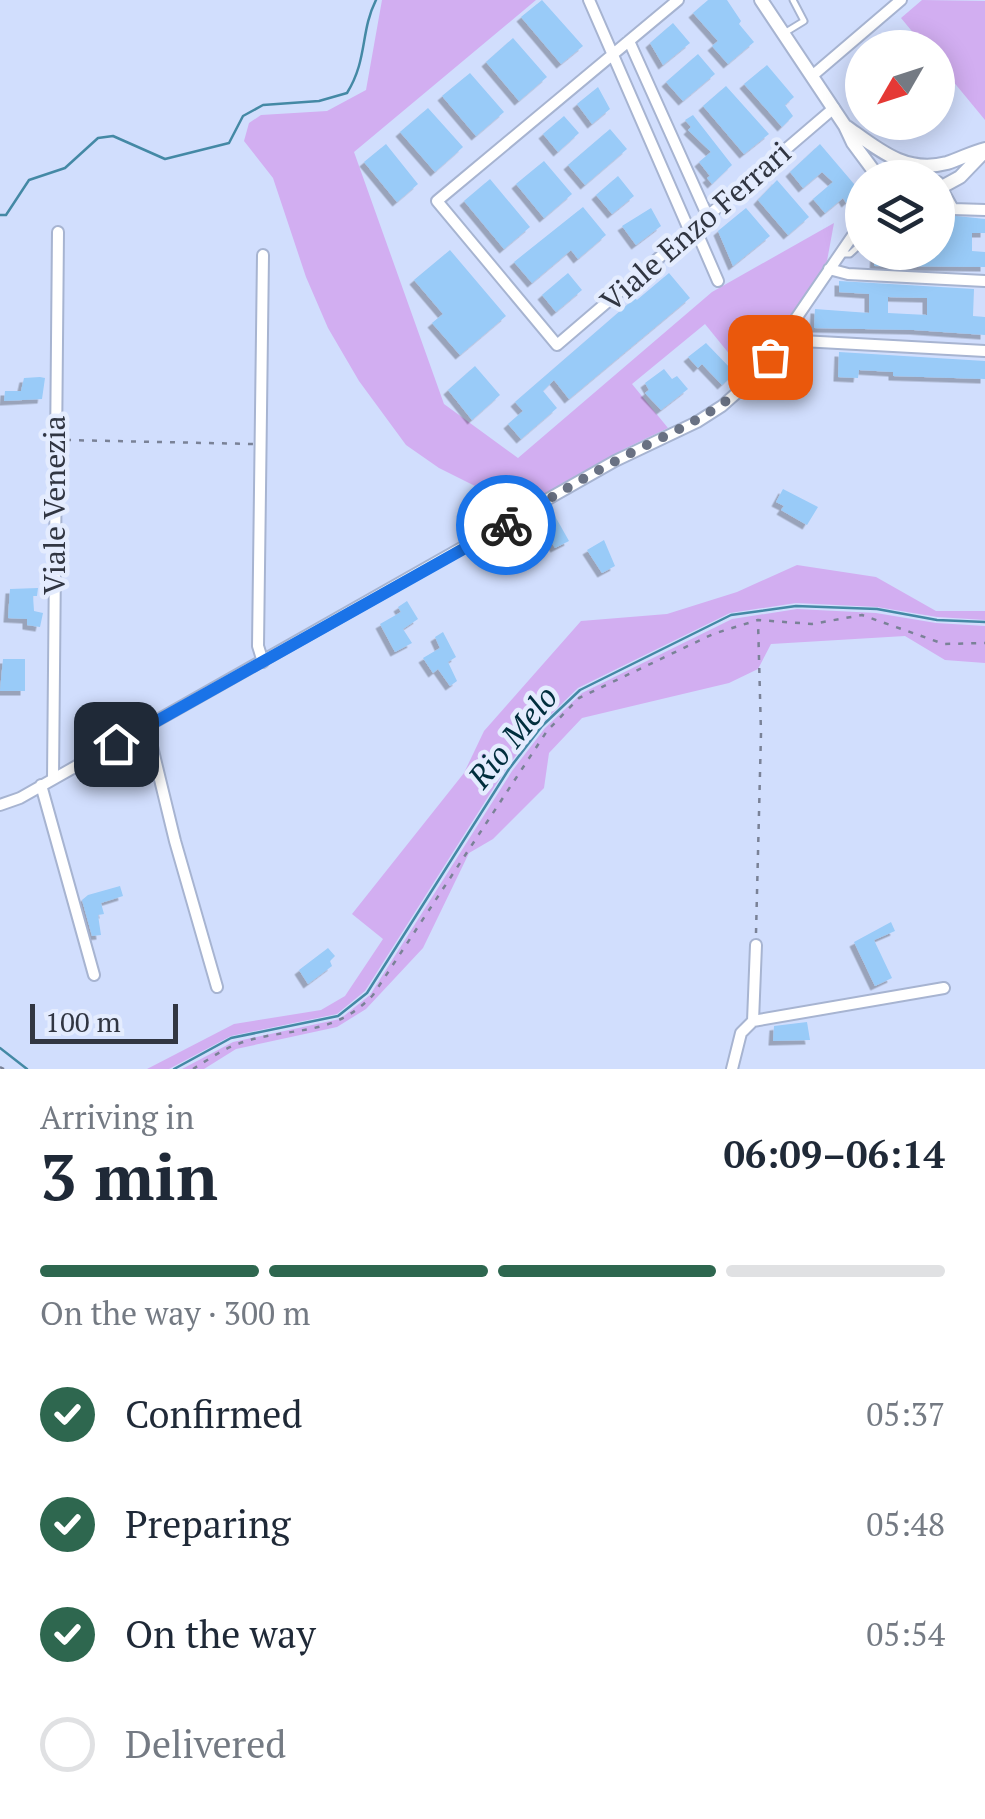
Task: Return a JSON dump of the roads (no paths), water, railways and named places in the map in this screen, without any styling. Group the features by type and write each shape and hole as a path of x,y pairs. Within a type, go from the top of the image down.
{"street":[{"path":"589,0 718,281"},
{"path":"613,54 678,0"},
{"path":"761,0 845,126"},
{"path":"812,76 902,0"},
{"path":"630,41 708,217"},
{"name":"Viale Enzo Ferrari","path":"613,54 507,148 434,204 554,348 624,282 708,217 834,108"},
{"path":"852,140 867,160"},
{"path":"863,140 890,160"},
{"path":"955,168 985,150"},
{"path":"955,171 978,161 985,150"},
{"path":"955,209 985,210"},
{"name":"Viale Venezia","path":"54,778 58,232"},
{"path":"0,805 264,662 615,461 710,414 758,374 845,247"},
{"path":"262,255 258,646 264,662"},
{"path":"829,269 848,274 985,281"},
{"path":"783,340 985,351"},
{"path":"148,726 175,841 217,987"},
{"path":"41,785 94,975"},
{"path":"753,1021 756,945"},
{"path":"732,1069 741,1033 753,1021 944,988"}],"lane":[{"path":"783,33 804,21 793,0"}],"waterway":[{"path":"0,215 6,215 29,180 65,168 98,138 113,136 165,159 229,143 243,116 263,105 319,101 347,93 358,69 376,0"},
{"name":"Rio Melo","path":"174,1069 231,1038 338,1016 367,993 509,769 542,726 580,690 731,615 796,606 877,609 937,620 985,622"},
{"name":"Rio Melo","path":"0,1048 27,1069"}]}
